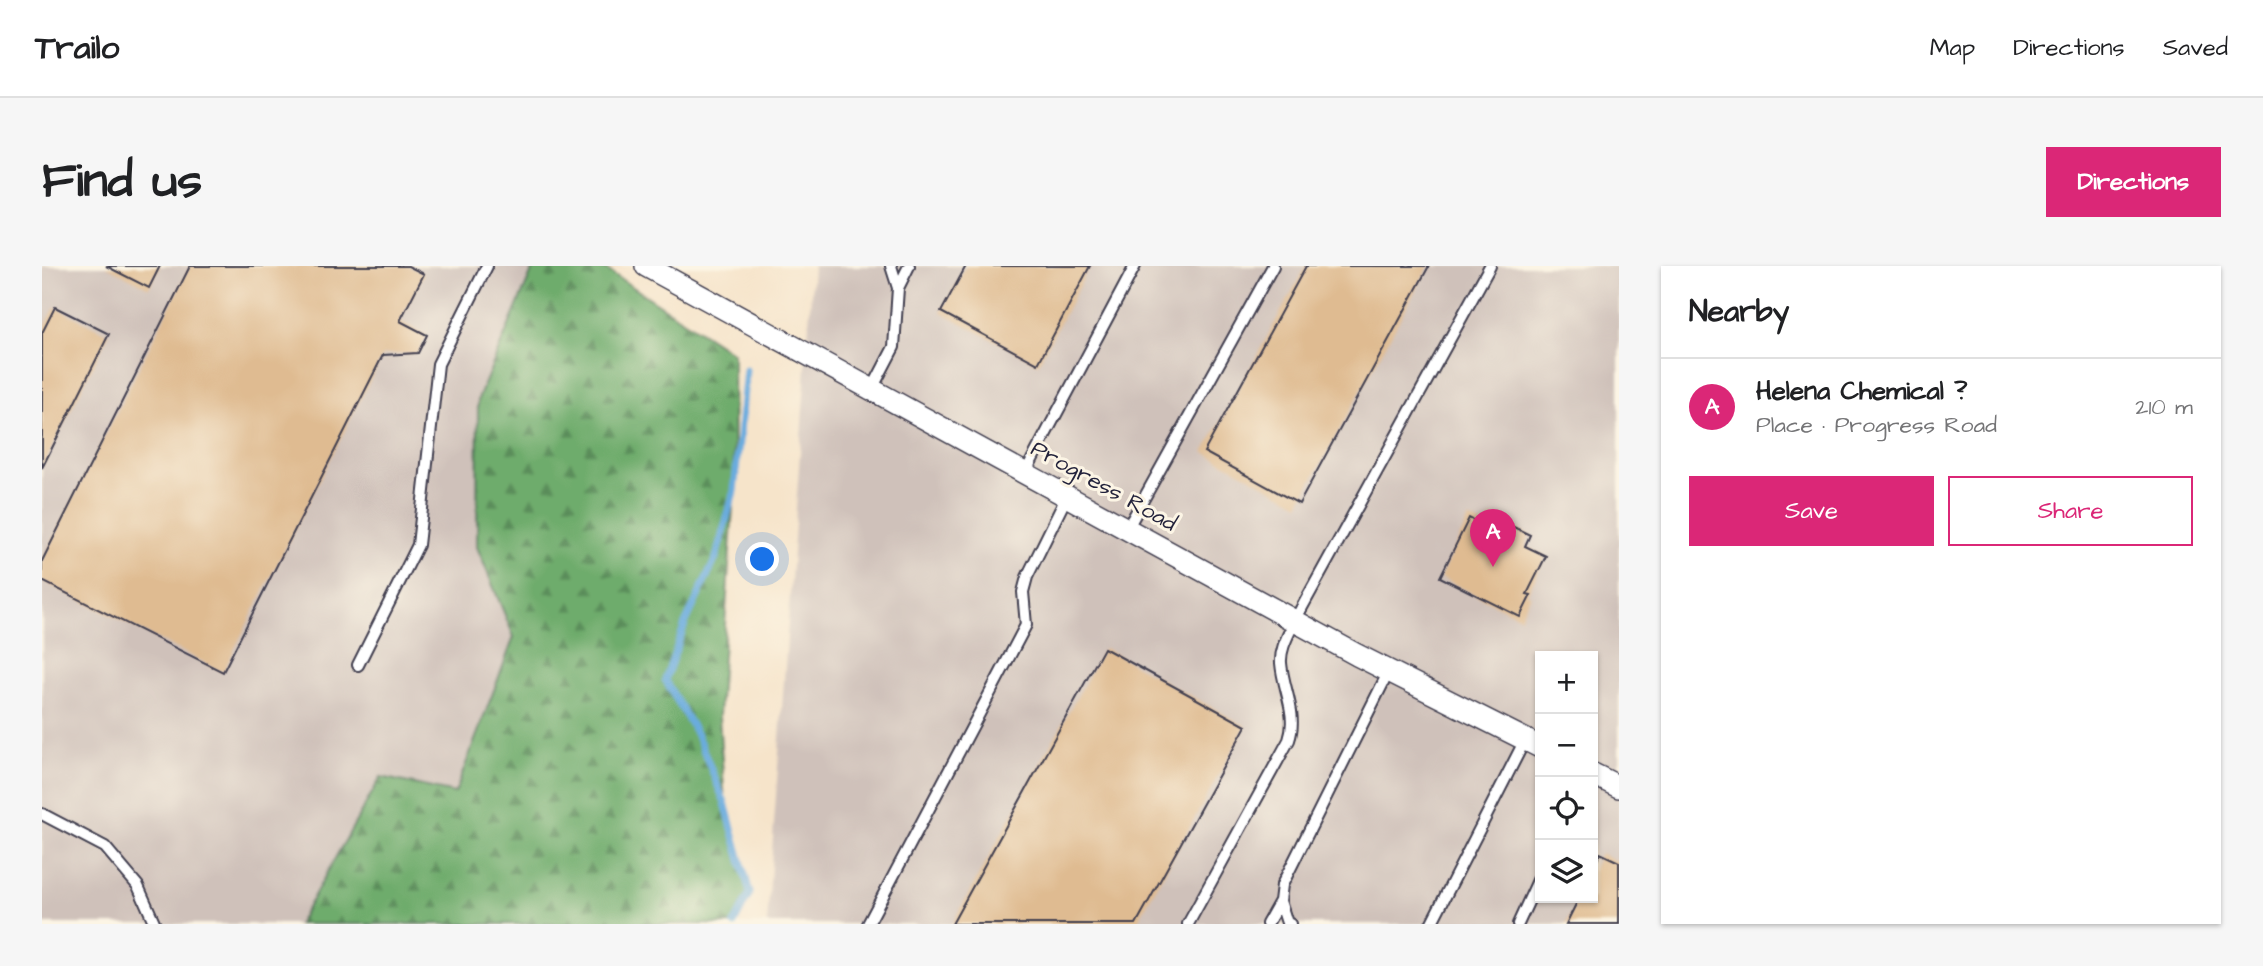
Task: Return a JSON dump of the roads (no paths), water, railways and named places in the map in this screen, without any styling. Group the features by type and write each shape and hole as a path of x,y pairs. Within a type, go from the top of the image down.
{"street":[{"name":"Progress Road","path":"646,266 1295,621 1533,743"},
{"path":"1598,776 1619,787"}],"lane":[{"path":"358,665 418,545 438,364 487,266"},
{"path":"872,389 894,347 898,288 891,266"},
{"path":"898,288 909,266"},
{"path":"1025,473 1135,266"},
{"path":"1127,529 1273,266"},
{"path":"1188,924 1293,730 1281,662 1283,647 1490,266"},
{"path":"868,924 1026,625 1023,592 1027,577 1068,496"},
{"path":"1268,924 1280,901 1282,885 1389,671"},
{"path":"1431,924 1533,743"},
{"path":"42,814 105,847 138,886 155,924"},
{"path":"1518,924 1535,887"},
{"path":"1280,901 1287,923 1290,924"}],"waterway":[{"path":"734,924 750,893 725,803 697,735 665,680 685,624 716,558 734,491 746,370"}],"place":[{"name":"Helena Chemical ?","path":"1493,567"}]}
